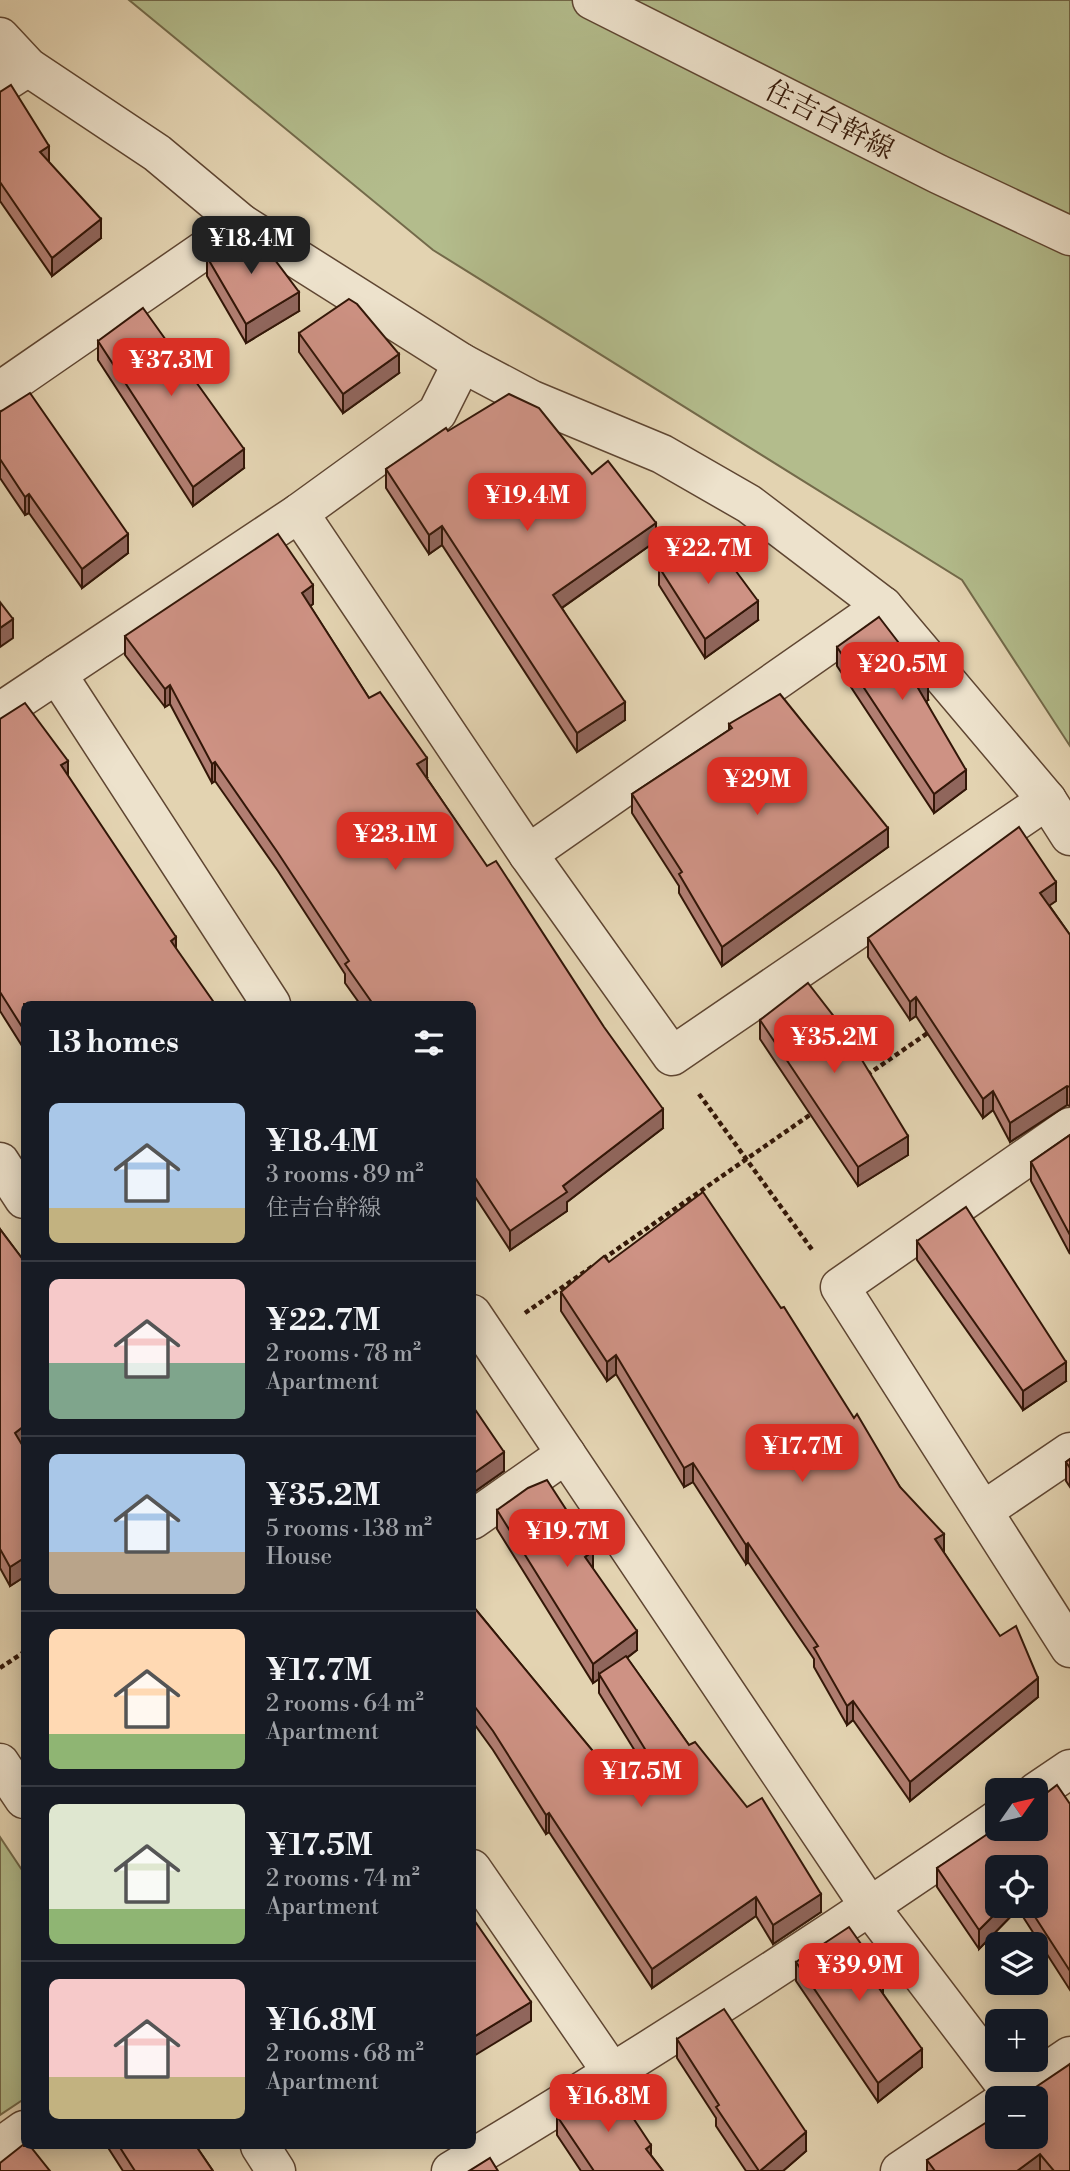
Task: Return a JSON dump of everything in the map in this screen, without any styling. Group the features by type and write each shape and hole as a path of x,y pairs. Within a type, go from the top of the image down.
{"street":[{"name":"住吉台幹線","path":"592,0 938,174 1070,236"},
{"path":"0,37 14,76 157,153 242,224 462,363 532,400 662,454 749,504 883,606 1047,800 1070,836"},
{"path":"0,391 242,224"},
{"path":"0,712 299,513 437,413 462,363"},
{"path":"299,513 528,854 672,1056 1047,800"},
{"path":"528,854 883,606"},
{"path":"57,674 269,1001"},
{"path":"1070,1127 840,1287 1070,1648"},
{"path":"0,1162 21,1194"},
{"path":"481,1326 870,1907 996,2086"},
{"path":"983,1511 1070,1452"},
{"path":"476,1517 566,1454"},
{"path":"0,1763 21,1794"},
{"path":"1048,1784 1070,1769"},
{"path":"451,2171 613,2074 870,1907 985,1828"},
{"path":"476,1875 613,2074"},
{"path":"1026,2086 1070,2056"},
{"path":"900,2171 985,2114"},
{"path":"0,2147 21,2132"},
{"path":"262,2149 276,2171"}],"path":[{"path":"857,1082 936,1027"},
{"path":"672,1056 745,1160 840,1287"},
{"path":"481,1326 745,1160 824,1105"},
{"path":"0,1668 21,1654"}],"green space":[{"path":"129,0 1070,0 1070,746 962,580 433,250"},
{"path":"0,1837 21,1868 21,2101 0,2115"}],"building":[{"path":"11,85 49,146 40,152 101,219 52,258 0,182 0,92"},
{"path":"243,231 263,244 299,292 246,324 207,257"},
{"path":"349,299 357,304 399,354 343,394 299,333"},
{"path":"143,308 244,449 193,487 98,341"},
{"path":"30,393 128,534 82,569 29,494 25,497 0,459 0,412"},
{"path":"509,394 539,408 592,474 608,461 656,523 553,595 625,702 577,733 442,526 429,535 386,469 446,428 448,431"},
{"path":"278,534 313,585 302,593 369,698 380,692 427,758 417,764 487,866 496,861 604,1027 663,1109 563,1186 567,1192 510,1231 476,1179 476,1001 371,1001 345,964 349,961 278,853 215,762 212,764 170,685 165,689 125,636"},
{"path":"710,536 758,601 705,639 659,567"},
{"path":"0,602 13,619 0,628"},
{"path":"879,617 928,681 918,688 966,770 934,794 837,647"},
{"path":"780,694 888,828 722,947 679,874 682,872 632,794 732,728 729,724"},
{"path":"25,703 68,761 61,765 176,937 171,941 213,1001 21,1001 21,1025 0,992 0,719"},
{"path":"1019,827 1056,882 1040,893 1070,935 1070,1087 1067,1086 1010,1123 993,1091 983,1099 916,997 910,1002 868,938"},
{"path":"808,983 853,1041 851,1042 908,1136 858,1167 760,1020"},
{"path":"1070,1135 1070,1235 1031,1162"},
{"path":"703,1192 781,1308 784,1307 854,1418 857,1414 900,1487 944,1534 935,1539 1000,1636 1016,1626 1038,1678 910,1782 853,1701 847,1706 814,1648 818,1646 748,1543 746,1545 693,1463 684,1468 616,1355 607,1362 561,1292 604,1256 609,1262"},
{"path":"966,1207 1066,1362 1023,1391 917,1241"},
{"path":"0,1229 21,1257 21,1428 15,1433 21,1443 21,1560 10,1567 0,1549"},
{"path":"476,1411 504,1452 476,1472"},
{"path":"547,1480 593,1551 585,1557 637,1631 593,1664 497,1510 528,1488"},
{"path":"476,1610 615,1778 648,1754 599,1674 626,1656 689,1745 695,1742 747,1807 762,1798 821,1894 773,1925 756,1897 652,1969 549,1813 546,1815 476,1708"},
{"path":"1057,1785 1070,1804 1070,1971 1048,1937 1048,1932 1045,1932 1036,1918 1048,1918 1048,1855 985,1855 985,1918 991,1918 979,1930 937,1868 985,1836 985,1841 1048,1841 1048,1792"},
{"path":"476,1923 531,2002 476,2036"},
{"path":"849,1927 883,1975 874,1981 922,2049 878,2083 796,1962"},
{"path":"724,2009 806,2132 760,2171 716,2107 719,2105 677,2039"},
{"path":"1070,2064 1070,2171 1054,2171 1040,2154 1017,2171 935,2171 927,2160 985,2123 985,2149 1048,2149 1048,2086 1037,2086"},
{"path":"610,2083 651,2145 646,2149 663,2171 594,2171 557,2116"},
{"path":"21,2146 21,2149 32,2149 50,2171 0,2171 0,2163"},
{"path":"121,2149 198,2149 213,2171 135,2171"},
{"path":"490,2158 498,2171 469,2171"}]}
